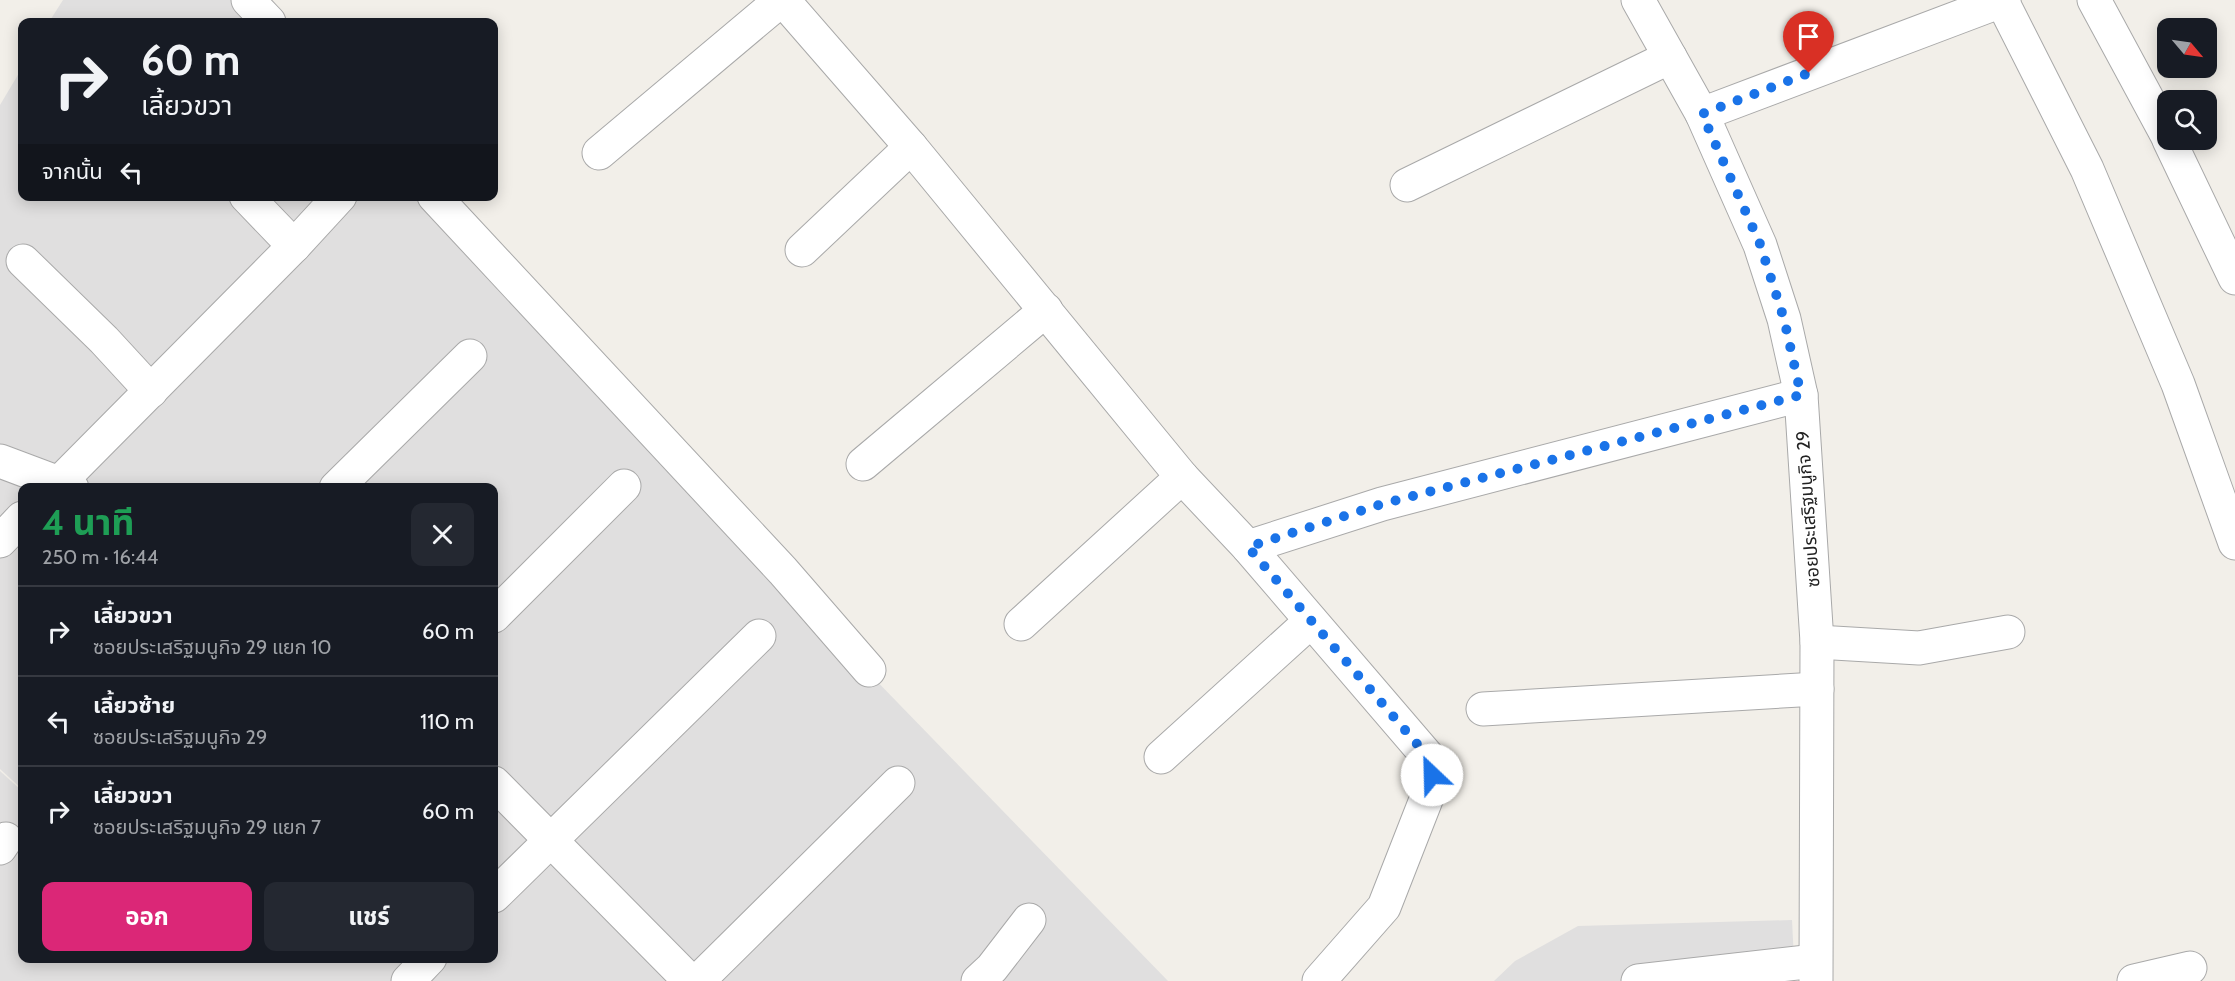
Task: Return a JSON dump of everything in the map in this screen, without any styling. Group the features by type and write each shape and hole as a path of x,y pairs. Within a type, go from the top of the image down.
{"street":[{"path":"248,0 265,18"},
{"path":"599,153 782,0 911,147 1182,477 1248,547 1429,758 1432,775 1429,792 1388,902 1319,981"},
{"name":"ซอยประเสริฐมนูกิจ 29","path":"1638,0 1702,114 1760,244 1784,319 1801,395 1817,642 1816,971"},
{"path":"1702,114 2003,0 2087,169 2178,384 2235,543"},
{"path":"2094,0 2157,117"},
{"path":"1407,185 1670,57"},
{"path":"802,250 911,147"},
{"path":"2174,150 2235,278"},
{"path":"251,201 294,246"},
{"path":"64,483 335,201"},
{"path":"439,201 783,571 869,670"},
{"path":"24,261 104,340 151,391"},
{"path":"863,464 1046,310"},
{"path":"341,483 470,356"},
{"path":"1248,547 1382,504 1801,395"},
{"path":"0,461 54,483"},
{"path":"1021,624 1182,477"},
{"path":"498,612 624,486"},
{"path":"0,541 18,522"},
{"path":"1161,757 1311,621"},
{"path":"1817,642 1919,648 2008,632"},
{"path":"498,892 759,636"},
{"path":"1483,709 1817,689"},
{"path":"698,981 898,783"},
{"path":"498,787 690,981"},
{"path":"992,976 1029,920"},
{"path":"408,981 425,963"},
{"path":"2134,981 2190,968"},
{"path":"1638,981 1816,971"}],"shaded area":[{"path":"63,0 232,0 250,18 52,18"},
{"path":"18,75 18,201 423,201 764,565 1168,981 0,981 0,771 18,787 18,963 498,963 498,483 18,483 18,785 0,769 0,105"},
{"path":"1792,920 1795,981 1494,981 1515,961 1578,926"}],"route":[{"path":"1432,775 1429,758 1248,547 1382,504 1801,395 1784,319 1760,244 1702,114 1809,73"}]}
